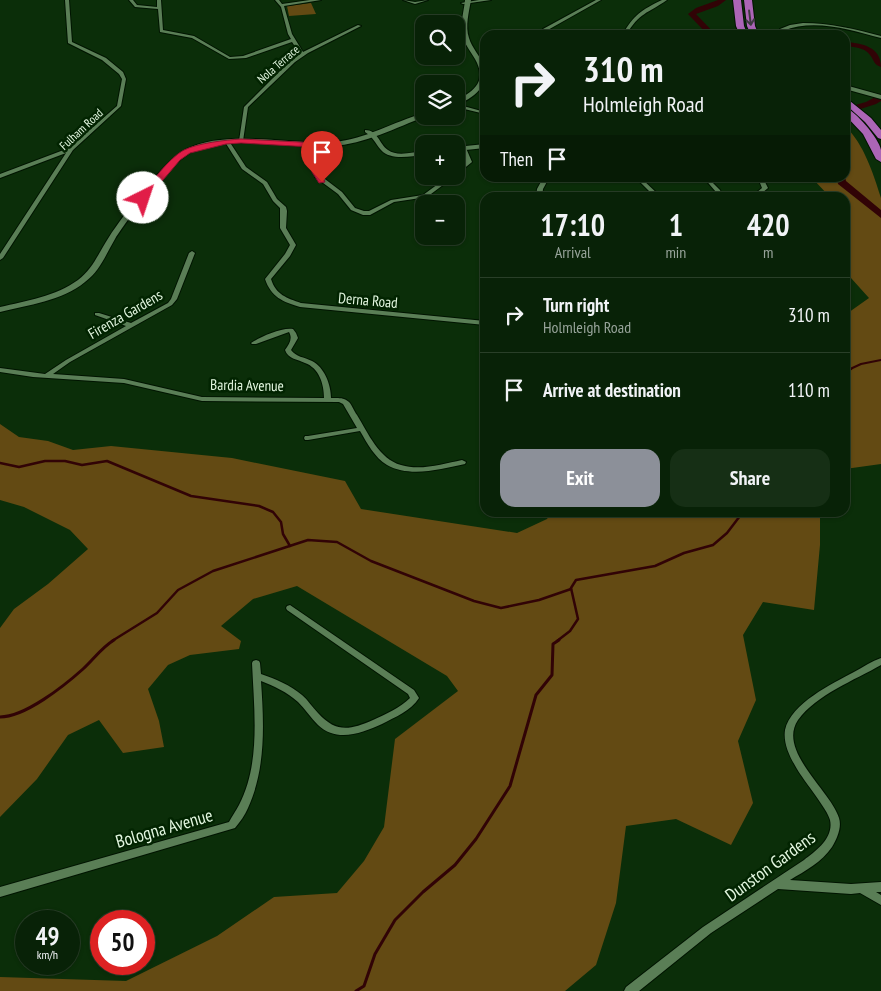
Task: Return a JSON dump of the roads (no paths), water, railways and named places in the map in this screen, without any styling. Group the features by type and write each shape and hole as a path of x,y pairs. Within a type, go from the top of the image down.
{"highway":[{"path":"737,0 742,30"},
{"path":"748,0 752,30"},
{"path":"852,112 881,136"},
{"path":"852,112 875,144 881,158"}],"main road":[{"path":"477,2 466,2 466,39 480,62"},
{"path":"465,96 480,79"},
{"path":"465,94 472,90"},
{"path":"370,132 415,114"},
{"path":"0,310 62,292 83,281 92,272 127,217 177,159 192,149 241,141 324,144 415,118"}],"street":[{"name":"Fulham Road","path":"0,258 71,148 120,106 124,79 121,73 104,59 70,43 66,0"},
{"path":"131,0 136,6 159,8"},
{"path":"159,0 160,31 193,37 217,49 223,56 229,58 244,57 293,40"},
{"path":"277,0 282,5 293,40 302,54"},
{"path":"282,5 319,0"},
{"path":"405,0 415,3 426,0"},
{"path":"477,2 489,0"},
{"path":"544,30 599,0"},
{"path":"627,30 636,16 647,8 665,0"},
{"path":"781,30 814,24 848,30"},
{"name":"Nola Terrace","path":"241,141 246,108 302,54 359,26"},
{"path":"850,30 881,36"},
{"path":"850,88 880,96"},
{"path":"465,107 480,111"},
{"path":"370,132 377,136 383,150 389,153 415,152"},
{"name":"Derna Road","path":"226,142 244,168 265,183 284,210 284,228 293,245 284,260 269,276 268,282 277,294 289,302 300,305 480,323"},
{"path":"316,145 316,172 318,178 340,193 356,212 370,213 394,201 425,196 440,185"},
{"path":"465,148 480,146"},
{"path":"0,176 71,148"},
{"path":"465,151 469,162 465,166"},
{"path":"42,160 61,161"},
{"path":"642,182 653,192"},
{"path":"710,182 718,192"},
{"path":"759,192 766,186 764,182"},
{"name":"Firenza Gardens","path":"47,376 68,361 162,309 174,299 192,253"},
{"path":"96,314 132,326"},
{"path":"254,343 286,330 291,330 295,340 288,350 289,354 315,366 329,391 327,400"},
{"name":"Bardia Avenue","path":"0,370 47,376 124,381 202,399 340,400 346,403 384,461 403,469 422,471 462,462"},
{"path":"308,438 362,429"},
{"path":"257,676 285,688 300,698 318,720 339,732 350,732 380,721 397,712 415,698 411,692 388,675 290,608"},
{"name":"Dunston Gardens","path":"630,991 708,930 820,854 833,839 836,830 835,819 790,748 789,731 794,718 822,695 881,661"},
{"name":"Bologna Avenue","path":"0,892 232,825 242,814 248,799 257,758 260,719 256,663"},
{"path":"776,884 862,889 881,887"},
{"path":"862,889 881,900"}],"waterway":[{"path":"707,30 692,14 695,11 715,5 722,0"},
{"path":"850,44 869,50 881,65"},
{"path":"850,110 869,104 881,97"},
{"path":"841,182 881,215"},
{"path":"850,369 861,364 881,360"},
{"path":"0,463 19,467 45,461 65,461 82,465 107,461 191,496 259,506 273,512 281,522 283,534 290,546"},
{"path":"557,641 570,631 578,619 571,588 576,580 655,566 684,553 713,545 727,533 739,517"},
{"path":"290,546 308,540 337,542 371,561 474,601 501,608 539,600 571,589"},
{"path":"112,641 157,613 178,590 213,571 290,546"},
{"path":"0,717 21,712 55,692 114,640"},
{"path":"356,991 364,986 375,954 395,920 423,892 455,865 476,839 510,786 536,695 552,675 553,644 559,640"}]}
